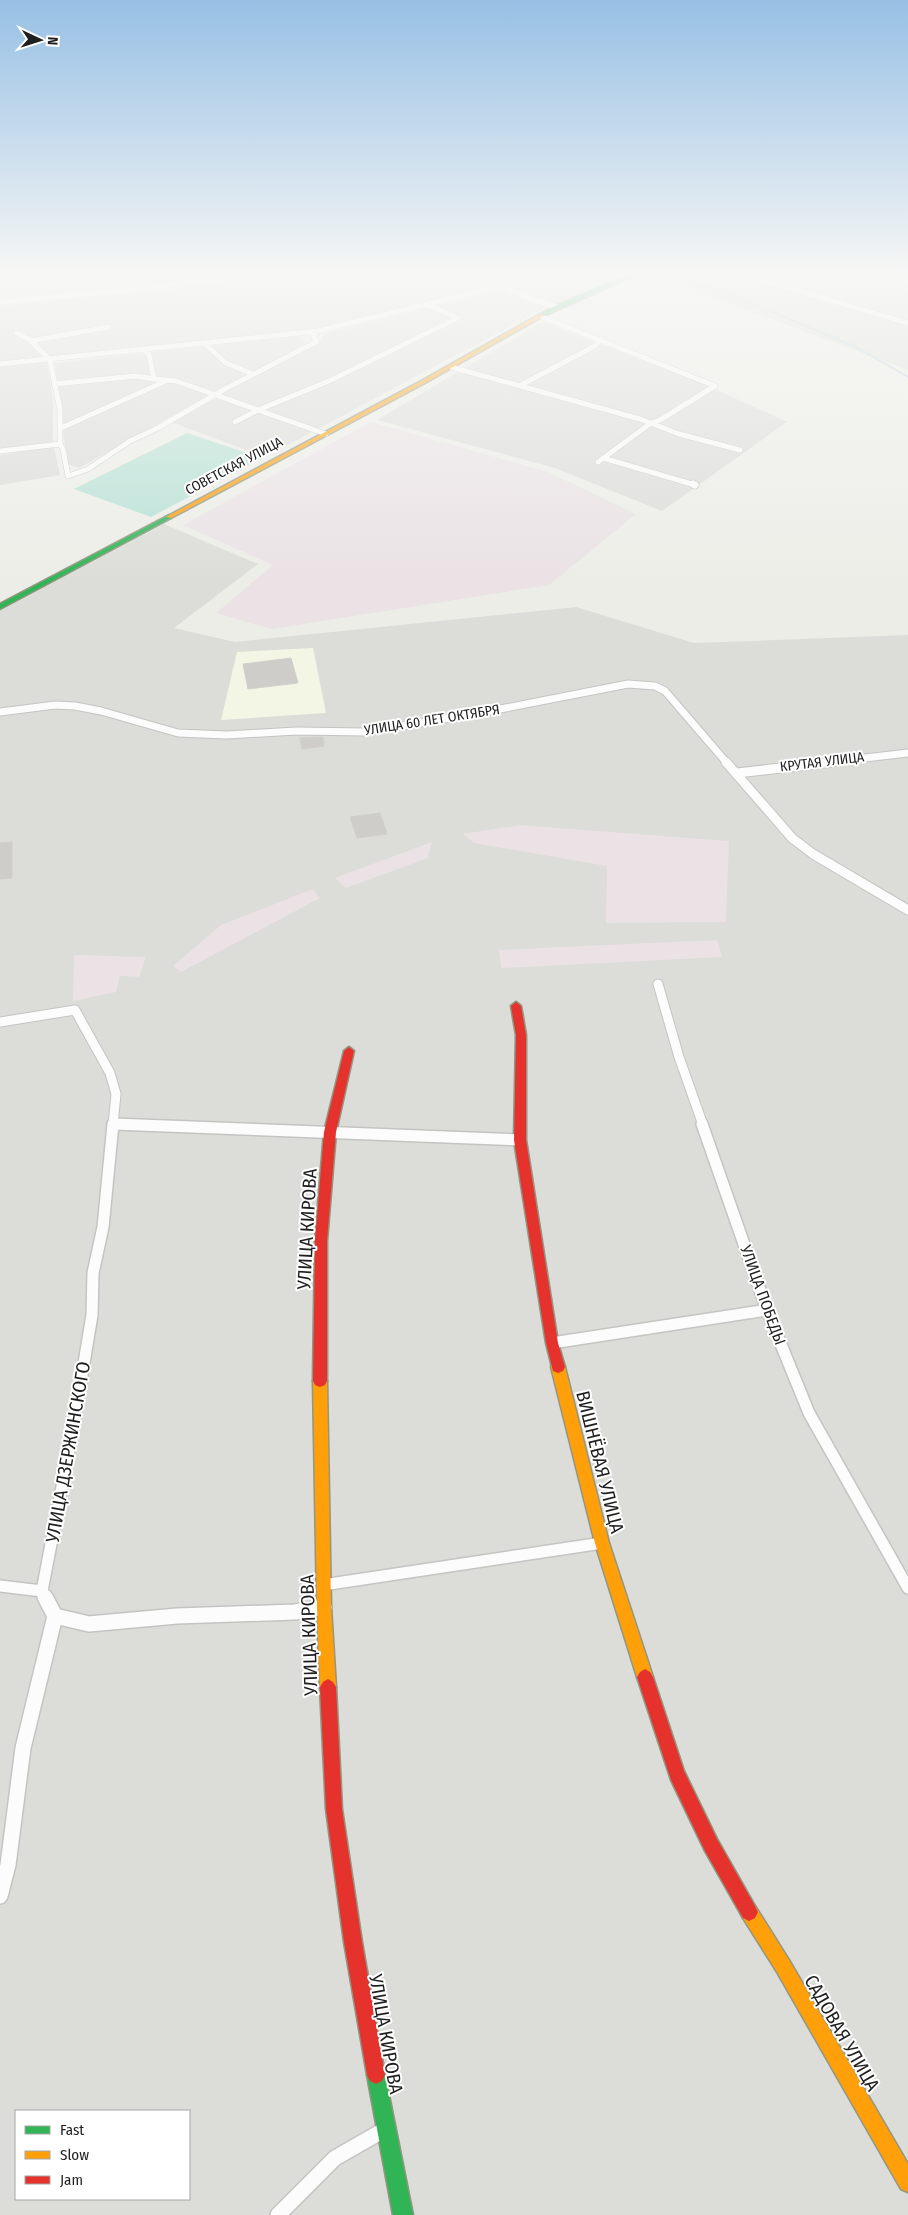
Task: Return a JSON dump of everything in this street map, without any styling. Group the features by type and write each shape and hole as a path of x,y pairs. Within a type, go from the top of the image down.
{"street":[{"path":"53,375 60,428 60,444 68,476 88,469 130,442 251,375"},
{"path":"235,422 258,410 341,375"},
{"name":"СОВЕТСКАЯ УЛИЦА","path":"1,606 435,375"},
{"path":"482,375 651,423 679,434 740,450"},
{"path":"521,386 541,375"},
{"path":"689,375 715,386 660,420 651,423 600,460 695,485"},
{"path":"54,384 136,376 176,381 326,434"},
{"path":"60,428 71,425 169,380"},
{"path":"0,451 60,444"},
{"name":"УЛИЦА 60 ЛЕТ ОКТЯБРЯ","path":"0,712 55,705 75,706 101,711 159,730 178,733 366,732 642,683 655,686 665,692 792,838 813,854 908,910"},
{"name":"КРУТАЯ УЛИЦА","path":"737,773 908,753"},
{"name":"УЛИЦА ПОБЕДЫ","path":"658,984 678,1057 767,1310 809,1413 908,1588"},
{"name":"ВИШНЁВАЯ УЛИЦА","path":"516,1006 521,1035 520,1140 552,1343 602,1543 678,1774 711,1845 743,1903"},
{"name":"УЛИЦА ДЗЕРЖИНСКОГО","path":"0,1022 75,1010 110,1073 116,1094 103,1227 92,1273 92,1315 73,1429 42,1591"},
{"name":"УЛИЦА КИРОВА","path":"349,1051 330,1132 321,1241 320,1411 324,1607 334,1809 353,1942 385,2130 403,2215"},
{"path":"114,1124 178,1128 413,1134 520,1140"},
{"path":"552,1343 767,1310"},
{"path":"323,1585 602,1543"},
{"path":"0,1586 42,1591 55,1616 22,1748 8,1865 0,1896"},
{"path":"55,1616 89,1624 177,1616 295,1612 324,1607"},
{"name":"САДОВАЯ УЛИЦА","path":"743,1903 783,1966 908,2182"},
{"path":"278,2215 335,2158 385,2130"}],"shaded area":[{"path":"0,375 49,375 53,401 53,443 0,449"},
{"path":"56,375 248,375 79,468 67,464"},
{"path":"256,375 418,375 265,457 171,422"},
{"path":"452,375 681,375 787,422 662,511 555,468 377,420"},
{"path":"371,422 548,472 636,514 549,585 272,629 216,613 273,565 183,525"},
{"path":"54,447 60,475 0,485 0,455"},
{"path":"164,524 258,564 174,628 235,642 576,607 694,643 908,635 908,2215 0,2215 0,611"},
{"path":"313,648 326,713 221,720 237,652"},
{"path":"520,825 729,841 726,922 606,923 607,866 474,843 463,834"},
{"path":"432,842 428,858 346,888 335,878"},
{"path":"313,889 320,898 181,972 173,966 221,925"},
{"path":"717,940 722,957 501,968 499,950"},
{"path":"74,955 146,957 139,977 120,976 116,992 73,1001"}],"green space":[{"path":"187,433 262,458 151,517 74,489"}],"building":[{"path":"291,658 298,683 248,689 243,664"},
{"path":"323,737 324,746 302,749 300,738"},
{"path":"380,813 387,834 357,838 350,817"},
{"path":"12,842 12,878 0,879 0,843"}],"traffic: fast":[{"path":"0,607 169,517"},
{"path":"376,2075 403,2215"}],"traffic: slow":[{"path":"169,517 435,375"},
{"path":"558,1367 602,1543 645,1677"},
{"path":"320,1381 324,1607 328,1687"},
{"path":"749,1912 783,1966 908,2182"}],"traffic: jam":[{"path":"516,1006 521,1035 520,1140 552,1343 558,1367"},
{"path":"320,1381 321,1241 330,1132 349,1051"},
{"path":"645,1677 677,1774 711,1845 749,1912"},
{"path":"328,1687 334,1809 353,1942 376,2075"}]}
